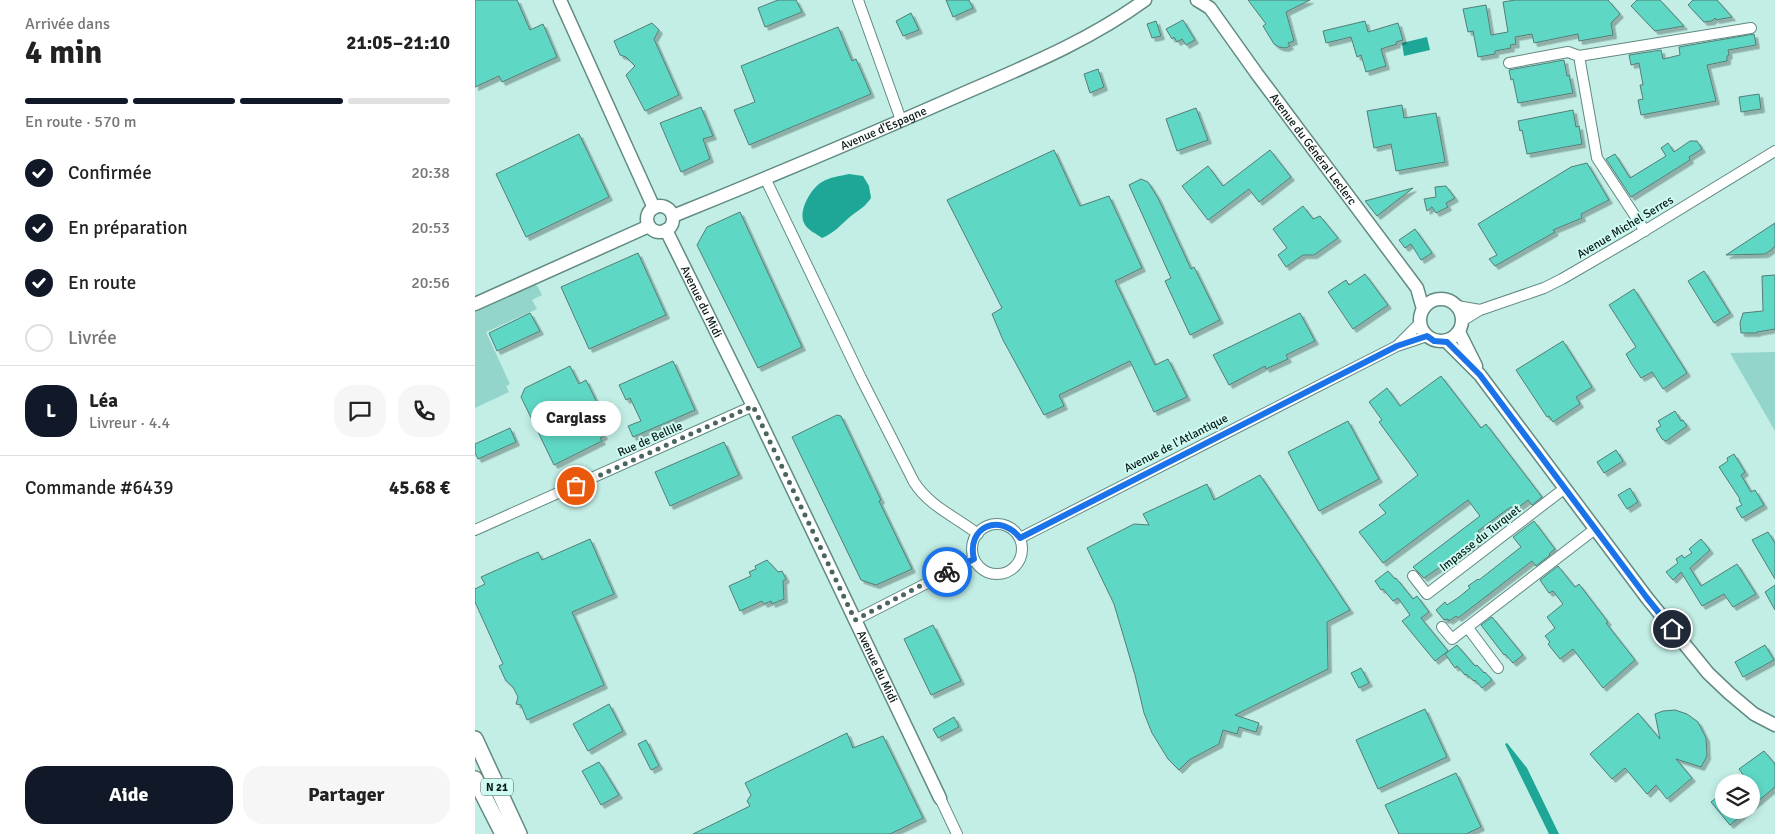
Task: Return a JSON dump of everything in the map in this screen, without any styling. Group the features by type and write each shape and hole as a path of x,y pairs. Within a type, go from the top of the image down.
{"main road":[{"name":"N 21","path":"475,739 519,834"},
{"name":"N 21","path":"475,779 503,834"}],"street":[{"path":"560,0 654,208"},
{"path":"857,0 901,120"},
{"path":"1140,4 1150,0"},
{"name":"Avenue du Général Leclerc","path":"1197,0 1209,4 1257,74 1417,288 1423,309"},
{"name":"Avenue d'Espagne","path":"673,216 1035,63 1091,35 1140,4"},
{"path":"1509,63 1568,52 1579,56 1751,28"},
{"path":"1579,56 1597,158 1645,231"},
{"name":"Avenue Michel Serres","path":"1461,326 1480,310 1553,284 1645,231 1775,150"},
{"path":"765,178 861,378 919,491 978,534"},
{"path":"665,207 673,216 672,224 666,230 659,232 649,226 647,222 649,214 654,208 665,207"},
{"path":"475,304 649,226"},
{"name":"Avenue du Midi","path":"666,230 753,406 957,834"},
{"name":"Avenue du Général Leclerc","path":"1417,288 1439,299"},
{"path":"1480,375 1461,326 1461,312 1457,306 1445,299 1432,301 1423,309 1420,316 1423,332 1434,341 1447,342 1480,375 1654,608 1708,673 1754,714 1775,725"},
{"name":"Avenue Michel Serres","path":"1457,306 1480,310"},
{"name":"Avenue de l'Atlantique","path":"1397,346 1420,323"},
{"path":"1447,342 1461,326"},
{"name":"Avenue de l'Atlantique","path":"1020,538 1397,346 1427,336"},
{"name":"Rue de Bellile","path":"475,530 753,406"},
{"name":"Impasse du Turquet","path":"1413,576 1427,594 1565,488"},
{"path":"1000,524 1008,526 1020,538 1022,552 1020,560 1010,571 1003,574 989,573 977,565 974,559 973,546 978,534 984,528 1000,524"},
{"path":"1442,627 1452,639 1595,529"},
{"path":"855,620 974,559"},
{"path":"1468,628 1498,668"}],"shaded area":[{"path":"1427,37 1430,50 1404,56 1402,43"},
{"path":"849,174 863,176 869,186 871,198 865,206 834,231 822,238 805,225 803,218 804,206 810,194 822,182"},
{"path":"533,283 538,287 542,295 532,300 537,309 486,332 510,384 506,386 509,392 475,408 475,309"},
{"path":"1775,352 1775,431 1730,353"},
{"path":"1507,743 1527,768 1559,834 1549,834 1505,744"}],"building":[{"path":"475,0 517,0 530,30 543,24 557,57 502,82 499,76 475,87"},
{"path":"778,0 796,0 802,12 765,27 758,8"},
{"path":"946,0 969,0 973,8 953,17"},
{"path":"1248,0 1310,0 1286,12 1294,41 1288,43 1290,46 1285,48 1274,44 1263,26 1266,24"},
{"path":"1515,0 1608,0 1620,14 1611,23 1613,35 1579,41 1578,34 1534,43 1532,34 1515,37 1516,44 1510,45 1511,48 1495,51 1495,54 1478,57 1473,31 1468,32 1463,9 1486,5 1491,35 1508,32 1503,2"},
{"path":"1637,0 1660,0 1684,26 1655,31 1631,6"},
{"path":"1693,0 1717,0 1732,17 1716,20 1715,18 1712,21 1704,22 1688,5"},
{"path":"911,13 919,30 903,36 896,21"},
{"path":"1183,20 1195,40 1186,45 1182,39 1177,42 1174,37 1172,39 1166,29"},
{"path":"1156,21 1161,36 1152,38 1147,24"},
{"path":"1365,21 1368,32 1398,23 1403,40 1381,49 1386,66 1366,72 1361,55 1357,57 1351,37 1326,43 1323,31"},
{"path":"652,23 659,30 654,39 679,95 645,111 626,75 635,66 626,57 620,55 614,41"},
{"path":"838,27 852,61 856,59 871,94 749,145 734,110 755,102 741,66"},
{"path":"1754,34 1756,45 1728,50 1727,61 1707,65 1716,101 1641,115 1638,100 1643,99 1640,85 1643,85 1639,63 1631,65 1629,55 1661,50 1663,59 1680,55 1679,47"},
{"path":"1564,60 1573,93 1518,103 1509,70"},
{"path":"1098,69 1104,87 1090,93 1084,74"},
{"path":"1759,94 1761,109 1741,112 1739,97"},
{"path":"1402,105 1404,118 1436,113 1445,162 1396,171 1391,144 1374,148 1367,111"},
{"path":"701,107 713,136 703,139 710,159 681,172 660,123"},
{"path":"1196,108 1208,140 1177,151 1166,119"},
{"path":"1573,110 1576,127 1579,126 1582,144 1527,154 1518,121"},
{"path":"579,134 609,197 526,237 496,174"},
{"path":"1690,141 1697,141 1702,149 1689,157 1690,160 1631,197 1606,159 1615,154 1630,178 1666,156 1661,148 1668,143 1674,152"},
{"path":"1054,150 1080,206 1109,196 1142,268 1115,281 1155,365 1168,359 1187,397 1154,412 1130,361 1059,395 1064,406 1044,415 1003,340 992,314 1002,308 947,200"},
{"path":"1270,150 1291,177 1259,202 1249,189 1208,220 1182,186 1208,166 1223,186"},
{"path":"1587,163 1609,200 1581,214 1582,218 1553,230 1555,232 1495,266 1489,259 1497,255 1478,224 1571,167"},
{"path":"1141,179 1148,182 1158,198 1191,269 1194,267 1220,320 1190,335 1165,281 1171,278 1129,185"},
{"path":"1446,186 1455,198 1446,203 1448,207 1436,213 1432,207 1427,211 1424,199 1436,197 1435,187"},
{"path":"1413,188 1377,216 1365,201"},
{"path":"1303,206 1313,219 1320,216 1338,238 1314,255 1303,255 1286,267 1278,255 1287,248 1273,229"},
{"path":"740,212 802,347 758,368 697,245 707,227"},
{"path":"1775,223 1775,246 1765,254 1726,255"},
{"path":"1415,229 1432,253 1421,260 1411,244 1405,248 1399,240"},
{"path":"638,253 666,315 589,349 561,287"},
{"path":"1704,271 1730,313 1714,323 1688,281"},
{"path":"1365,274 1388,305 1353,329 1328,292 1346,280 1349,285"},
{"path":"1775,275 1775,329 1757,333 1741,333 1740,323 1743,313 1763,311 1762,276"},
{"path":"1634,289 1687,373 1663,389 1652,372 1641,378 1631,363 1626,354 1636,347 1609,305"},
{"path":"530,313 540,331 497,351 489,333"},
{"path":"1300,313 1315,341 1286,355 1288,359 1266,369 1265,366 1229,385 1213,355"},
{"path":"1563,341 1592,387 1576,397 1580,404 1553,422 1549,416 1547,417 1516,370"},
{"path":"673,361 695,410 633,437 628,426 641,421 630,398 626,400 619,385"},
{"path":"570,366 579,384 586,380 603,415 596,419 604,436 600,438 602,441 554,465 521,397 525,388"},
{"path":"1441,376 1481,428 1486,424 1542,497 1532,505 1528,500 1515,510 1511,507 1505,511 1478,531 1483,538 1424,578 1413,567 1480,516 1468,500 1383,563 1359,532 1386,513 1379,505 1418,475 1379,422 1382,420 1369,402 1387,388 1400,406"},
{"path":"1675,411 1681,421 1683,420 1687,426 1666,441 1662,439 1656,429 1661,426 1658,421"},
{"path":"837,415 841,416 912,569 876,585 861,580 792,437"},
{"path":"1348,421 1379,479 1319,511 1288,452"},
{"path":"510,428 516,442 478,459 475,453 475,444"},
{"path":"724,442 739,475 670,506 655,472"},
{"path":"1616,450 1623,461 1604,473 1597,462"},
{"path":"1734,454 1745,472 1741,475 1751,492 1755,490 1764,505 1742,518 1736,508 1742,505 1740,499 1719,467 1728,461 1727,458"},
{"path":"1260,475 1350,610 1327,622 1328,669 1235,715 1259,723 1256,732 1239,727 1237,734 1223,730 1219,744 1189,760 1179,770 1168,759 1152,733 1144,713 1114,604 1087,548 1134,524 1149,525 1143,514 1207,484 1214,500"},
{"path":"1630,488 1638,502 1627,509 1618,495"},
{"path":"1534,521 1555,549 1550,555 1536,566 1532,561 1458,618 1456,616 1449,621 1448,619 1444,620 1436,610 1445,602 1447,605 1459,597 1470,588 1468,586 1479,580 1521,547 1513,537"},
{"path":"1768,532 1775,543 1775,579 1752,540"},
{"path":"590,539 614,594 572,612 604,685 527,720 521,705 516,704 518,697 513,687 506,681 499,666 503,664 475,602 475,589 485,584 481,577 519,560 538,552 542,560"},
{"path":"1701,539 1710,550 1690,568 1701,586 1737,564 1756,594 1733,607 1724,594 1702,606 1681,572 1673,580 1666,572 1678,563 1676,559 1682,555 1684,558 1692,553 1689,549"},
{"path":"767,560 778,572 782,571 786,579 783,581 784,599 772,604 771,601 764,604 762,601 740,611 729,586 751,576 749,572 756,569 755,566"},
{"path":"1558,566 1575,587 1579,584 1635,660 1603,688 1573,649 1560,659 1548,644 1550,642 1545,636 1555,628 1547,617 1563,604 1553,591 1549,593 1540,580"},
{"path":"1388,571 1413,599 1417,596 1429,612 1421,618 1448,651 1435,661 1402,621 1410,615 1398,598 1393,601 1383,589 1381,590 1375,581"},
{"path":"1775,585 1775,610 1765,592"},
{"path":"1492,617 1523,655 1513,663 1504,655 1481,625"},
{"path":"933,625 961,681 931,695 904,639"},
{"path":"1457,645 1475,666 1477,665 1492,680 1482,688 1457,666 1455,668 1445,654"},
{"path":"1765,645 1774,660 1743,677 1735,662"},
{"path":"1361,668 1369,683 1359,688 1351,673"},
{"path":"609,704 623,731 588,751 573,724"},
{"path":"1425,709 1447,757 1378,789 1356,740"},
{"path":"1675,710 1687,714 1698,722 1706,738 1707,756 1701,767 1676,759 1692,778 1667,799 1656,785 1647,794 1625,768 1612,779 1590,754 1638,713 1660,739 1655,714"},
{"path":"954,717 959,727 938,738 933,729"},
{"path":"847,733 853,748 883,736 923,818 890,834 693,834 750,806 747,801 751,795 745,783"},
{"path":"646,740 659,766 651,770 638,744"},
{"path":"1764,751 1775,764 1775,787 1760,800 1760,774 1743,774 1739,769"},
{"path":"599,762 619,795 601,805 582,771"},
{"path":"1456,773 1481,827 1466,834 1399,834 1385,805"},
{"path":"1715,799 1715,807 1711,802"},
{"path":"1725,819 1737,819 1730,825"}],"way so far":[{"path":"576,486 753,406 855,620 947,572"}],"place":[{"name":"Carglass","path":"576,486"}],"route":[{"path":"947,572 974,559 974,540 984,528 1000,524 1008,526 1020,538 1238,425 1397,346 1427,336 1434,341 1447,342 1480,375 1672,629"}]}
